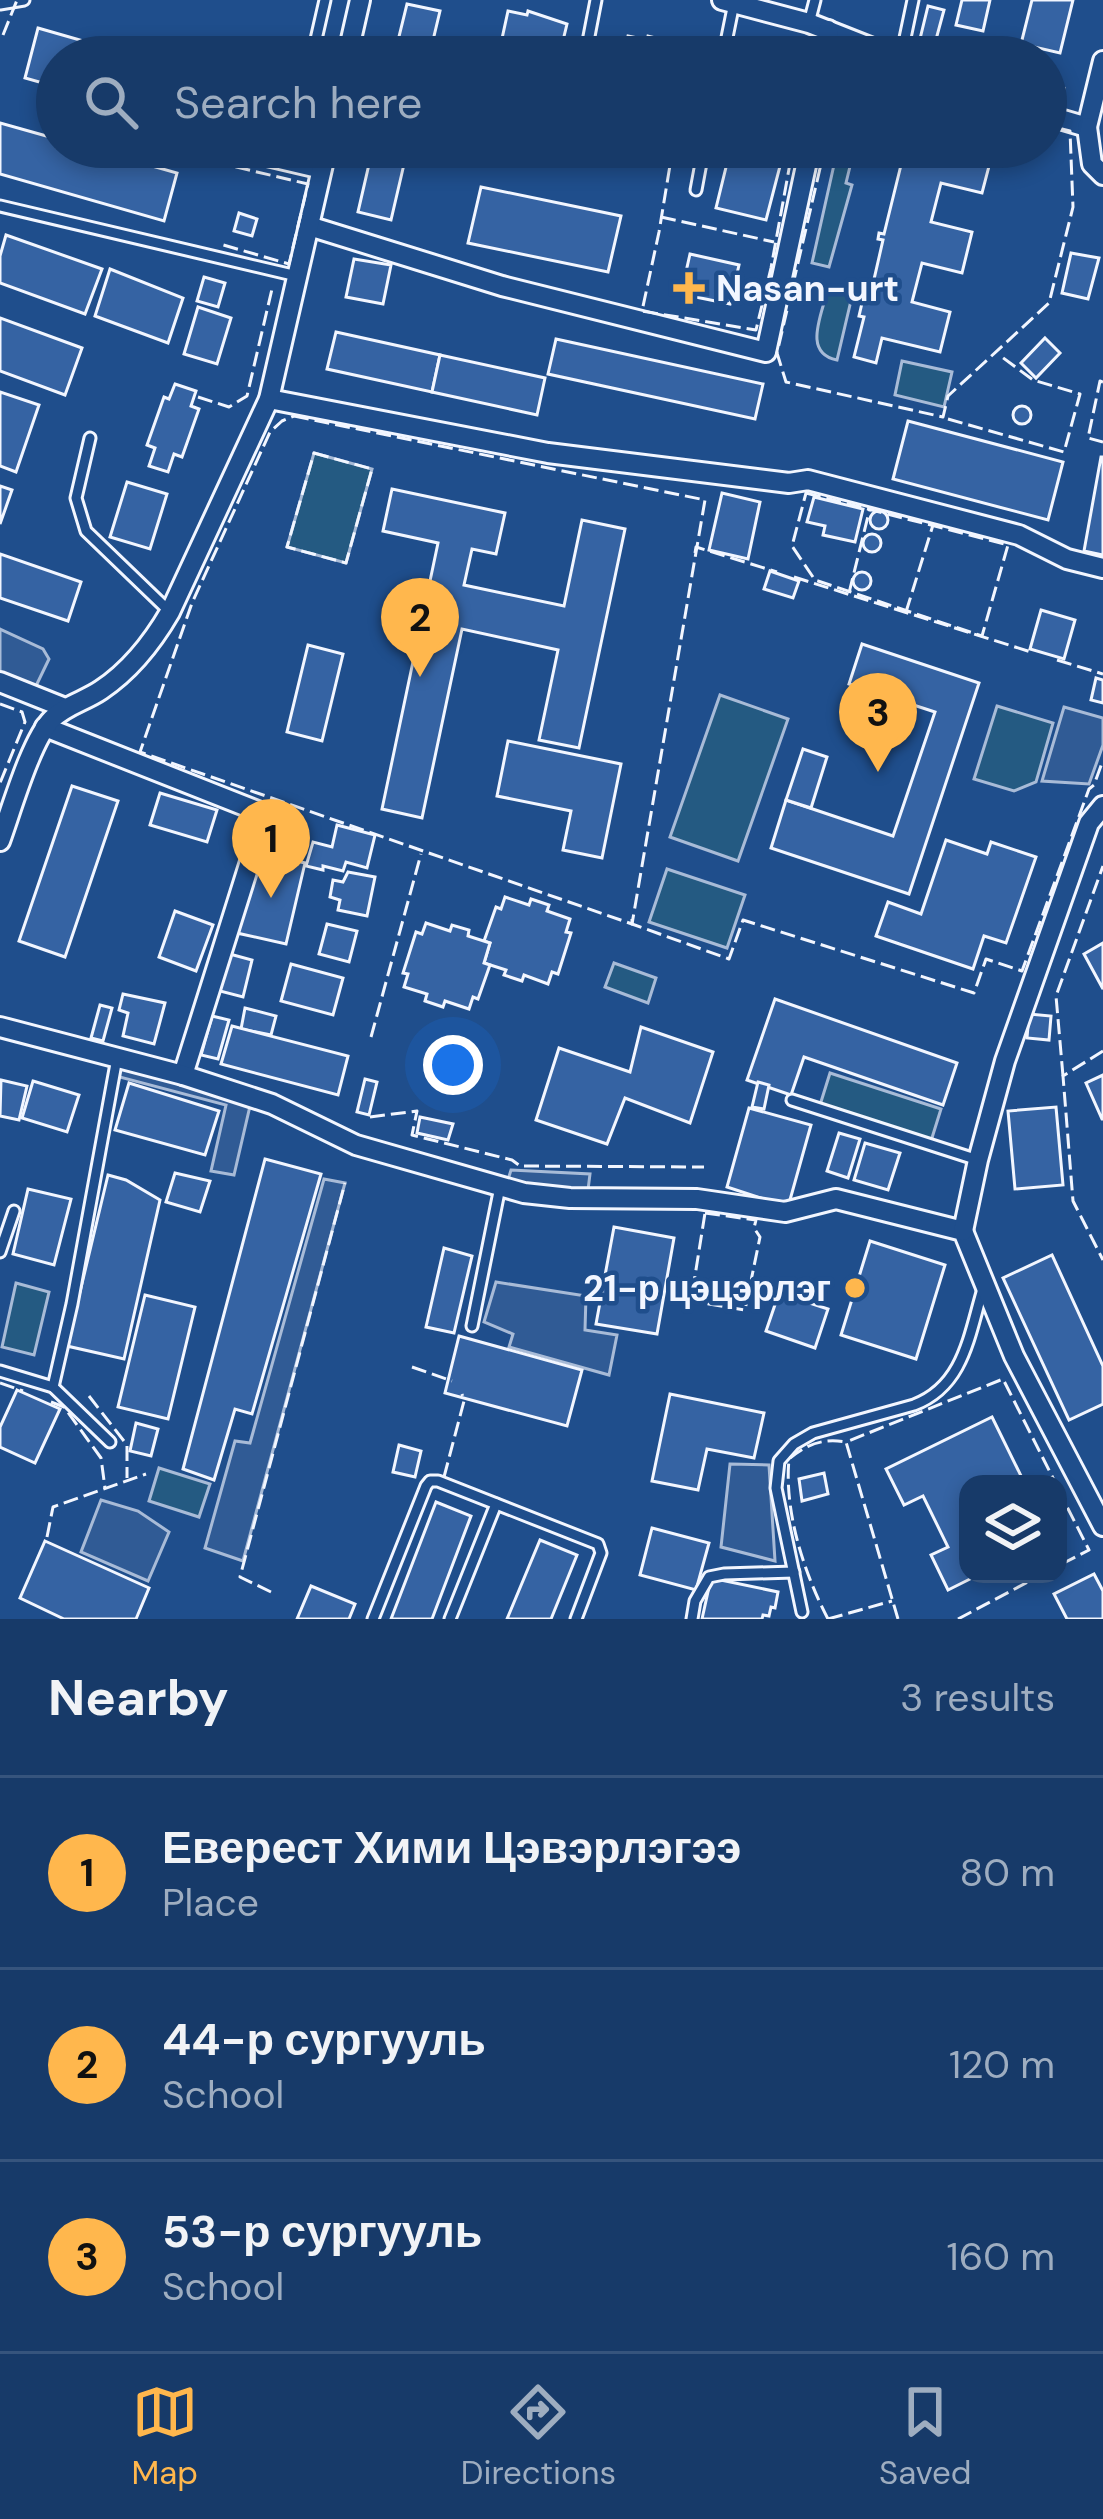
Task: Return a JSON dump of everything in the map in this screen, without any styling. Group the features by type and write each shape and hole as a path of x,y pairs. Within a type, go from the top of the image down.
{"street":[{"path":"352,36 360,0"},
{"path":"728,2 842,36"},
{"path":"818,27 821,36"},
{"path":"1103,61 1087,127 1092,164 1103,175"},
{"path":"1067,121 1087,127"},
{"path":"0,842 45,727 124,673 170,612 269,399 322,168"},
{"path":"309,226 502,286 766,352 805,168"},
{"path":"269,399 548,453 789,483 808,480 1018,535 1066,559 1103,568"},
{"path":"0,682 65,709"},
{"path":"45,727 266,814 183,1075"},
{"path":"1103,806 1089,823 1005,1061 963,1232 1015,1356 1103,1526"},
{"path":"0,1027 183,1075 272,1104 356,1145 500,1187 569,1198 697,1198 785,1212 836,1199 963,1232"}],"lane":[{"path":"0,4 24,0"},
{"path":"317,36 325,0"},
{"path":"589,36 596,0"},
{"path":"815,0 818,27"},
{"path":"904,36 913,0"},
{"path":"725,36 728,2"},
{"path":"298,168 321,173"},
{"path":"695,190 700,168"},
{"path":"0,206 297,276"},
{"path":"89,438 76,498 86,531 170,612"},
{"path":"53,1387 117,1058"},
{"path":"792,1100 978,1160"},
{"path":"472,1326 500,1187"},
{"path":"0,1252 14,1211"},
{"path":"802,1612 776,1488 779,1461 813,1433 914,1406 945,1389 964,1352 984,1283"},
{"path":"0,1371 53,1387 110,1442"},
{"path":"373,1619 426,1486 438,1480 598,1544 601,1553 576,1619"},
{"path":"450,1619 496,1504"},
{"path":"692,1619 695,1601 709,1577 794,1572"}],"shaded area":[{"path":"833,168 850,168 846,183 852,185 829,267 812,263"},
{"path":"834,288 853,292 837,360 820,350 817,342 827,292"},
{"path":"902,361 952,372 944,407 895,395"},
{"path":"314,453 372,469 346,563 287,547"},
{"path":"0,629 43,649 49,659 35,688 0,673"},
{"path":"720,695 788,719 738,861 670,837"},
{"path":"997,706 1053,723 1036,782 1014,791 974,779"},
{"path":"1064,707 1103,718 1103,745 1089,784 1042,781"},
{"path":"667,869 745,895 727,948 649,922"},
{"path":"614,963 656,978 648,1003 605,987"},
{"path":"116,1055 253,1093 234,1175 211,1171 226,1105 112,1075"},
{"path":"830,1073 941,1109 931,1141 820,1105"},
{"path":"511,1170 590,1174 588,1190 507,1183"},
{"path":"324,1179 345,1183 243,1561 205,1548 235,1441 250,1443"},
{"path":"496,1282 586,1296 585,1330 617,1335 609,1375 509,1347 513,1334 484,1322"},
{"path":"16,1283 49,1292 34,1355 2,1347"},
{"path":"730,1464 769,1465 775,1561 721,1547"},
{"path":"159,1468 210,1484 199,1517 149,1501"},
{"path":"101,1500 138,1511 169,1532 148,1581 81,1552"}],"building":[{"path":"962,0 990,0 983,31 956,25"},
{"path":"1032,0 1073,0 1064,36 1023,36"},
{"path":"407,4 440,11 434,36 399,36"},
{"path":"928,6 944,10 937,36 921,36"},
{"path":"508,11 527,15 528,11 567,24 564,36 503,36"},
{"path":"38,28 66,36 36,36 36,81 25,78"},
{"path":"0,123 36,133 36,168 159,168 177,173 164,221 0,174"},
{"path":"368,168 403,168 391,220 358,212"},
{"path":"726,168 780,168 766,220 716,208"},
{"path":"900,168 989,168 982,193 941,183 931,222 972,232 962,273 922,263 912,302 950,312 940,352 882,338 876,363 854,357 866,286 872,288 883,240 878,239 879,233 884,234"},
{"path":"481,187 621,216 608,272 468,243"},
{"path":"239,213 257,219 252,236 234,231"},
{"path":"6,235 102,269 85,314 0,283"},
{"path":"1071,253 1099,258 1088,299 1062,293"},
{"path":"690,254 739,265 730,304 681,294"},
{"path":"354,259 391,265 383,304 346,297"},
{"path":"110,269 183,298 168,343 95,316"},
{"path":"204,277 225,283 218,307 197,301"},
{"path":"198,307 231,318 217,364 184,354"},
{"path":"0,318 82,348 65,395 0,371"},
{"path":"336,332 440,355 432,392 327,369"},
{"path":"1045,338 1060,353 1036,378 1021,363"},
{"path":"556,339 763,384 755,419 548,374"},
{"path":"440,355 545,378 537,415 432,392"},
{"path":"175,384 196,391 191,406 199,409 182,457 174,454 168,472 149,466 155,448 147,445 164,397 169,399"},
{"path":"0,392 39,405 16,472 0,466"},
{"path":"1022,406 1031,415 1022,424 1013,415"},
{"path":"908,421 1063,462 1048,520 893,479"},
{"path":"1103,457 1103,555 1084,551"},
{"path":"127,482 167,494 150,549 110,537"},
{"path":"0,486 12,490 0,524"},
{"path":"392,489 505,513 496,554 472,549 464,585 564,606 582,520 625,529 579,748 539,740 558,650 462,629 422,818 382,809 438,543 383,531"},
{"path":"722,493 760,502 748,559 709,550"},
{"path":"814,497 863,509 855,542 823,535 825,526 807,522"},
{"path":"879,511 888,520 879,529 870,520"},
{"path":"872,534 881,543 872,552 863,543"},
{"path":"0,554 81,582 68,621 0,598"},
{"path":"770,571 799,581 793,598 764,589"},
{"path":"862,572 871,581 862,590 853,581"},
{"path":"1041,610 1075,620 1064,659 1030,649"},
{"path":"862,644 979,683 909,894 771,848 786,800 893,836 935,712 849,684"},
{"path":"308,645 343,654 322,741 287,732"},
{"path":"1096,678 1103,680 1103,703 1091,700"},
{"path":"508,741 621,764 602,858 563,850 571,811 497,796"},
{"path":"803,749 827,757 811,808 786,800"},
{"path":"72,786 118,801 65,957 19,941"},
{"path":"160,793 217,810 207,842 150,825"},
{"path":"337,825 375,835 367,868 346,862 343,871 306,866 313,842 332,847"},
{"path":"946,840 987,854 991,842 1036,857 1006,943 984,936 973,969 876,936 888,902 921,914"},
{"path":"257,852 305,863 286,944 237,933"},
{"path":"348,872 375,877 367,916 338,910 340,900 330,897 333,880 343,882"},
{"path":"505,897 549,905 547,911 570,919 566,932 571,933 558,974 552,972 548,984 524,975 522,981 484,963 490,943 484,941 496,907 501,909"},
{"path":"175,911 213,925 196,971 159,957"},
{"path":"426,923 450,931 452,925 469,930 468,936 490,943 484,963 490,965 478,999 473,997 469,1009 425,1001 427,994 404,987 408,974 403,973 416,932 422,934"},
{"path":"327,924 357,931 349,962 319,954"},
{"path":"1103,943 1103,989 1084,954"},
{"path":"226,953 252,960 243,997 216,990"},
{"path":"291,964 343,978 333,1015 281,1001"},
{"path":"123,994 165,1003 154,1044 123,1036 128,1013 119,1010"},
{"path":"775,999 957,1063 943,1105 804,1057 791,1095 747,1080"},
{"path":"100,1005 112,1008 103,1041 91,1038"},
{"path":"245,1008 276,1016 271,1035 241,1029"},
{"path":"1029,1014 1051,1016 1049,1040 1027,1038"},
{"path":"212,1016 229,1020 218,1059 201,1055"},
{"path":"232,1026 348,1056 338,1095 221,1064"},
{"path":"641,1027 713,1052 690,1123 625,1098 607,1144 536,1120 559,1048 630,1072"},
{"path":"1103,1075 1103,1119 1102,1119 1086,1083"},
{"path":"365,1079 377,1082 369,1115 357,1112"},
{"path":"1,1080 27,1086 19,1120 0,1116"},
{"path":"33,1081 79,1095 67,1132 22,1118"},
{"path":"758,1082 769,1085 764,1109 752,1107"},
{"path":"129,1083 219,1111 205,1155 115,1130"},
{"path":"1056,1107 1063,1185 1015,1189 1008,1111"},
{"path":"749,1108 811,1125 788,1207 727,1187"},
{"path":"420,1117 453,1124 448,1140 417,1133"},
{"path":"839,1133 860,1139 848,1178 827,1171"},
{"path":"865,1143 900,1153 888,1190 854,1180"},
{"path":"265,1159 321,1174 252,1414 235,1409 214,1480 183,1469"},
{"path":"175,1173 210,1181 200,1212 166,1202"},
{"path":"108,1175 160,1200 124,1359 67,1346"},
{"path":"28,1189 71,1199 54,1265 13,1254"},
{"path":"614,1227 674,1238 657,1334 596,1324"},
{"path":"870,1241 945,1265 916,1359 841,1335"},
{"path":"444,1248 472,1256 454,1333 426,1327"},
{"path":"1052,1255 1103,1366 1103,1404 1069,1420 1003,1278"},
{"path":"779,1293 828,1309 815,1348 766,1331"},
{"path":"145,1295 195,1307 168,1419 118,1407"},
{"path":"459,1336 582,1370 567,1426 445,1393"},
{"path":"17,1390 60,1409 35,1463 0,1447 0,1427"},
{"path":"670,1394 764,1413 754,1458 707,1449 698,1490 652,1481"},
{"path":"992,1417 1021,1475 959,1475 962,1583 948,1590 931,1555 948,1547 923,1496 904,1505 886,1469"},
{"path":"136,1423 158,1429 151,1456 130,1451"},
{"path":"399,1445 421,1451 415,1477 393,1472"},
{"path":"824,1473 828,1494 802,1501 799,1479"},
{"path":"436,1502 471,1516 432,1619 391,1619"},
{"path":"652,1528 709,1543 696,1590 640,1575"},
{"path":"540,1540 577,1555 551,1619 507,1619"},
{"path":"45,1541 149,1588 136,1619 64,1619 20,1598"},
{"path":"1094,1574 1103,1591 1103,1619 1067,1619 1054,1594"},
{"path":"711,1578 778,1592 775,1608 762,1619 702,1619"},
{"path":"311,1586 355,1604 349,1619 297,1619"}],"fence":[{"path":"3,35 17,0"},
{"path":"820,168 777,353 786,382 943,417 948,396 1049,303 1073,207 1067,130"},
{"path":"220,244 289,264 308,184 240,168"},
{"path":"670,168 642,311 756,330 789,168"},
{"path":"661,217 774,242"},
{"path":"198,397 229,407 247,396 272,289"},
{"path":"948,419 1064,452 1080,394 1033,380 1002,357"},
{"path":"1103,382 1088,438 1103,442"},
{"path":"294,416 705,500 632,924 140,752 192,603 270,432 294,416"},
{"path":"314,453 372,469 346,563 287,547 314,453"},
{"path":"806,493 1008,545 982,636 815,580 792,546 806,493"},
{"path":"849,593 870,508"},
{"path":"906,612 933,525"},
{"path":"695,553 696,547 777,572"},
{"path":"794,577 1034,653"},
{"path":"1057,660 1103,674"},
{"path":"0,704 22,712 25,722 0,783"},
{"path":"632,919 632,924 729,959 743,920 974,993 986,959 1022,971 1103,760"},
{"path":"371,1037 421,854"},
{"path":"1063,1076 1056,996 1103,866"},
{"path":"1103,1051 1063,1076 1073,1201 1103,1260"},
{"path":"370,1117 417,1111 412,1135 520,1166 704,1167"},
{"path":"271,1592 240,1577 345,1183"},
{"path":"705,1213 756,1220 754,1228 760,1237 745,1310 691,1301 705,1213"},
{"path":"412,1367 452,1381"},
{"path":"898,1619 846,1442 1003,1379 1051,1475"},
{"path":"0,1383 23,1391"},
{"path":"444,1477 462,1394"},
{"path":"89,1396 127,1445 127,1478"},
{"path":"51,1402 64,1407 101,1458 105,1488"},
{"path":"828,1619 798,1542 789,1459 816,1443 846,1442"},
{"path":"47,1537 53,1507 146,1474"},
{"path":"1067,1507 1089,1550 1067,1561"},
{"path":"958,1619 1026,1583"},
{"path":"828,1619 892,1601"}],"place":[{"name":"Nasan-urt","path":"689,288"},
{"name":"44-р сургууль","path":"420,677"},
{"name":"53-р сургууль","path":"878,772"},
{"name":"Еверест Хими Цэвэрлэгээ","path":"271,898"},
{"name":"21-р цэцэрлэг","path":"855,1288"}]}
